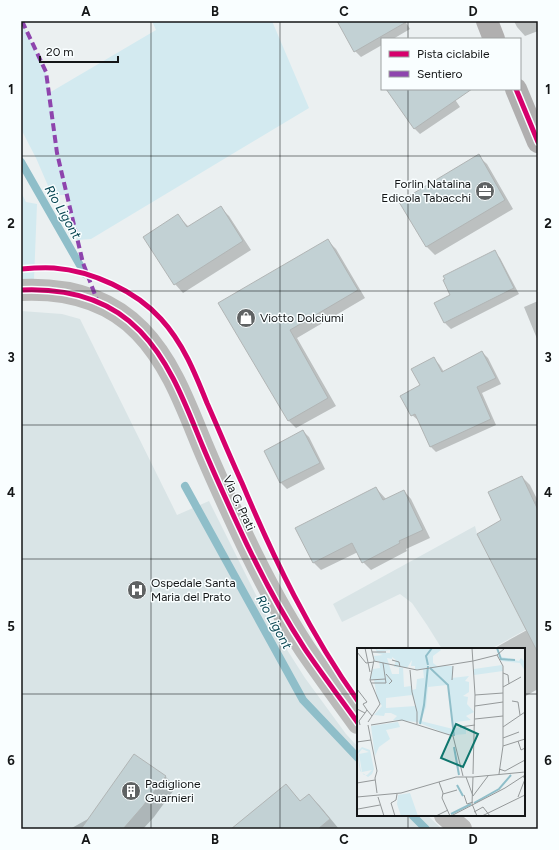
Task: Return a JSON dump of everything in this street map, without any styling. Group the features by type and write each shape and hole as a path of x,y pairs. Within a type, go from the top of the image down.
{"main road":[{"path":"487,21 494,38"},
{"path":"516,90 538,142"}],"street":[{"name":"Via G. Prati","path":"21,290 55,290 97,300 113,309 139,329 152,344 177,385 214,474 238,525 283,612 305,649 357,722"},
{"path":"446,816 461,829"}],"shaded area":[{"path":"21,21 46,72 49,93 156,30 152,21 272,21 309,108 91,239 77,240 67,195 52,195 36,158 21,129"},
{"path":"21,192 26,202 37,204 34,280 21,281"},
{"name":"Ospedale Santa Maria del Prato","path":"21,311 62,314 80,319 177,515 209,501 270,623 305,678 346,734 357,746 357,816 428,816 442,829 21,829"},
{"path":"538,500 538,623 493,648 441,648 412,603 400,594 342,622 333,604 475,526 477,534"}],"building":[{"path":"337,21 408,21 354,52"},
{"path":"387,90 471,90 414,129"},
{"path":"479,154 505,200 426,247 399,202"},
{"path":"221,206 243,241 174,285 143,237 178,214 187,227"},
{"path":"328,239 358,290 290,330 328,398 288,421 218,303"},
{"path":"495,250 514,288 444,323 434,303 450,295 443,280 445,279 443,276"},
{"path":"482,351 496,378 477,387 491,419 430,447 415,414 411,416 400,396 420,385 411,369 434,357 442,372"},
{"path":"303,430 320,463 280,483 264,451"},
{"path":"522,476 538,510 538,653 477,534 501,520 488,492"},
{"path":"376,487 383,500 404,490 423,530 399,541 400,543 362,563 352,543 313,563 295,528"},
{"name":"Padiglione Guarnieri","path":"134,754 166,776 123,829 81,829"},
{"path":"286,784 300,801 309,794 330,819 318,829 231,829"}],"waterway":[{"name":"Rio Ligont","path":"21,162 85,274"},
{"name":"Rio Ligont","path":"185,486 303,700 357,757"},
{"name":"Rio Ligont","path":"413,816 426,829"}],"marked path":[{"path":"22,21 46,72 57,153 83,263 97,300"}],"cycle path":[{"path":"516,90 538,142"},
{"path":"21,269 54,268 83,273 98,278 126,291 139,300 151,309 169,328 182,348 193,370 280,568 324,649 357,700"},
{"path":"21,290 70,293 100,303 114,310 128,320 151,343 161,357 177,386 235,519 276,601 305,649 357,722"}],"place":[{"name":"Forlin Natalina Edicola Tabacchi","path":"485,191"},
{"name":"Viotto Dolciumi","path":"246,318"},
{"name":"Ospedale Santa Maria del Prato","path":"137,590"},
{"name":"Padiglione Guarnieri","path":"131,791"}]}
